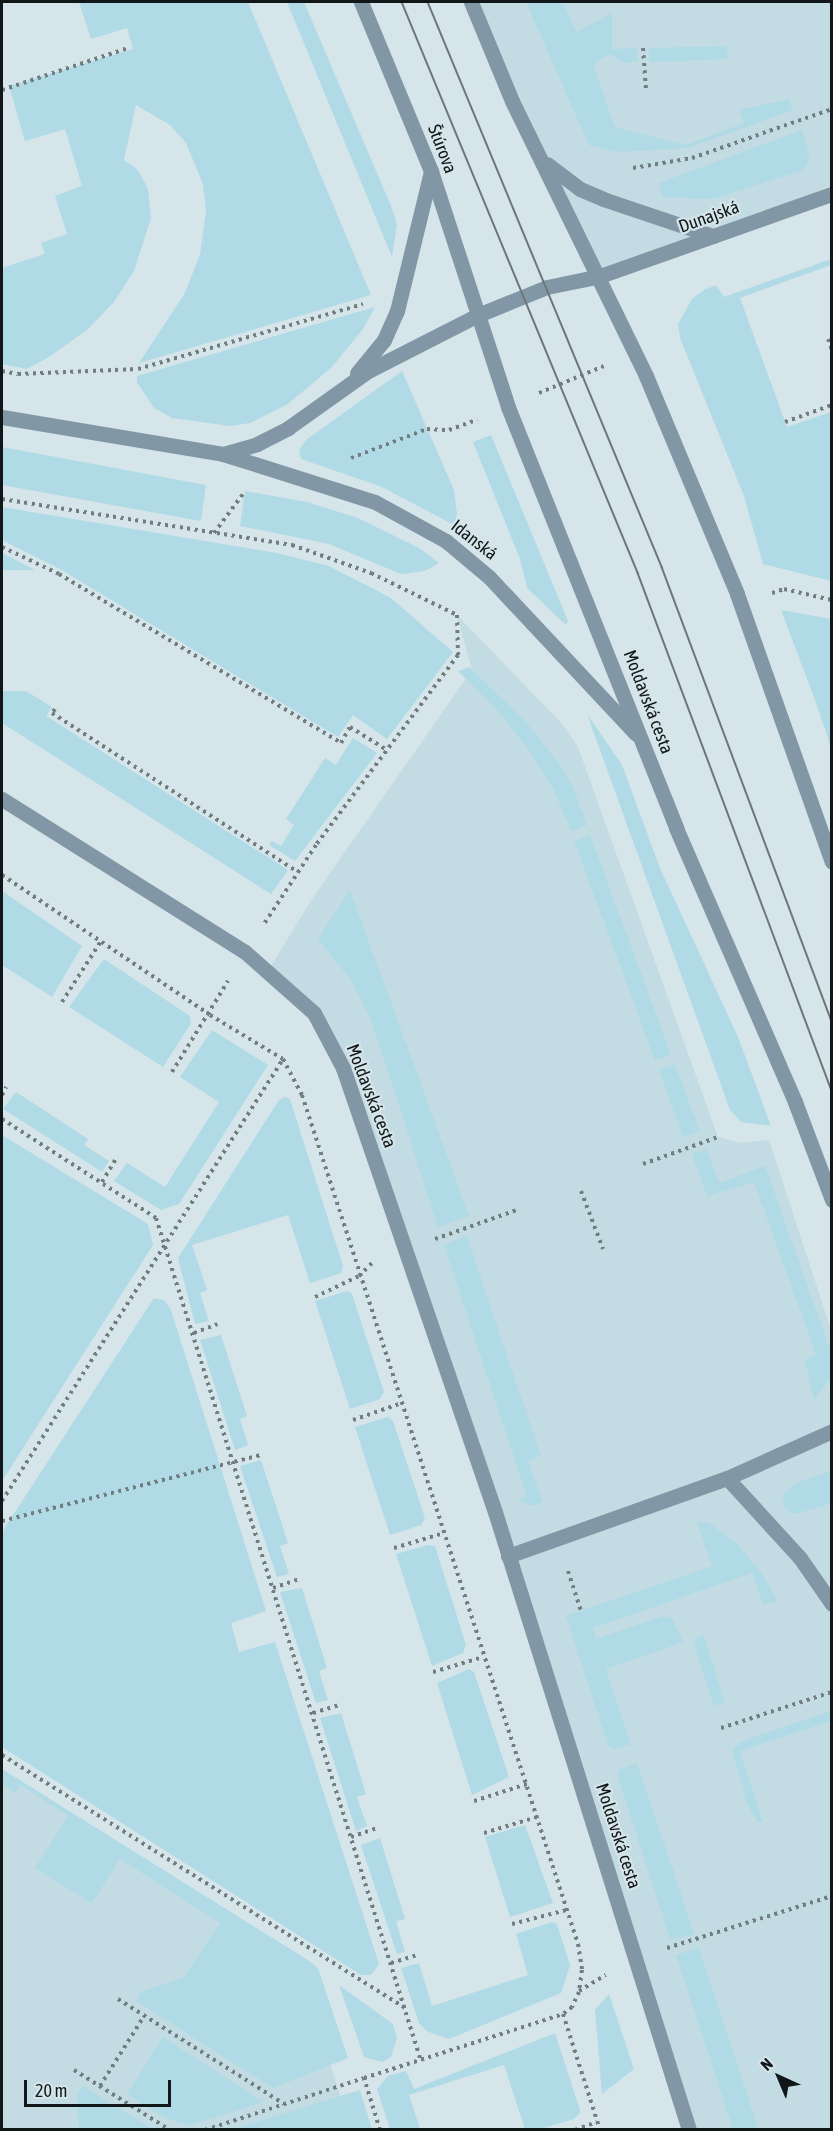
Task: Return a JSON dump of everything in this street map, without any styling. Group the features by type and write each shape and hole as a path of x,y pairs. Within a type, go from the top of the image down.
{"street":[{"name":"Štúrova","path":"361,2 431,171 478,315"},
{"path":"471,2 542,160 636,352 736,594 831,862"},
{"path":"542,160 595,195 713,236"},
{"name":"Idanská","path":"348,385 384,340 398,311 431,171"},
{"name":"Dunajská","path":"478,315 547,287 600,276 831,194"},
{"name":"Idanská","path":"223,454 257,444 288,428 348,385 413,346 478,315"},
{"name":"Moldavská cesta","path":"478,315 508,407 676,828 795,1101 831,1200"},
{"name":"Idanská","path":"2,417 223,454 375,502 446,541 489,577 544,633 644,743"},
{"name":"Moldavská cesta","path":"2,799 245,952 314,1013 343,1068 508,1556 636,1955 689,2130"},
{"path":"508,1556 727,1478 831,1431"},
{"path":"727,1478 800,1558 831,1604"}],"path":[{"path":"2,90 128,48"},
{"path":"643,48 646,90"},
{"path":"633,168 692,158 831,110"},
{"path":"2,371 18,374 138,369 373,301"},
{"path":"828,339 831,350"},
{"path":"346,460 427,429 449,430 636,352"},
{"path":"785,422 831,405"},
{"path":"214,533 245,491"},
{"path":"2,499 292,545 371,573 457,615 458,655 298,872 245,952 210,1015 172,1072"},
{"path":"2,547 59,574 341,743 351,727 387,750"},
{"path":"768,595 784,589 831,600"},
{"path":"56,709 52,713 298,872"},
{"path":"2,875 210,1015 284,1059 302,1095 483,1657 527,1784 567,1910 582,1970 579,1992 572,2007 563,2014 205,2130"},
{"path":"62,1002 101,941"},
{"path":"2,1501 284,1059"},
{"path":"2,1095 6,1087"},
{"path":"2,1119 156,1218 421,2061"},
{"path":"643,1164 718,1137"},
{"path":"101,1182 117,1157"},
{"path":"581,1191 603,1249"},
{"path":"315,1297 359,1276"},
{"path":"194,1333 217,1324"},
{"path":"353,1420 402,1402"},
{"path":"2,1521 260,1455"},
{"path":"394,1548 444,1533"},
{"path":"557,1539 581,1611"},
{"path":"273,1588 299,1579"},
{"path":"433,1672 483,1657"},
{"path":"722,1728 831,1692"},
{"path":"313,1713 339,1705"},
{"path":"2,1755 406,2009"},
{"path":"474,1801 527,1784"},
{"path":"484,1833 537,1817"},
{"path":"351,1837 377,1828"},
{"path":"579,1992 636,1955 696,1941 831,1896"},
{"path":"512,1924 567,1910"},
{"path":"391,1963 417,1955"},
{"path":"118,1999 284,2104"},
{"path":"563,2014 600,2130"},
{"path":"100,2086 144,2016"},
{"path":"74,2070 170,2130"},
{"path":"364,2078 380,2130"},
{"path":"576,2130 597,2122"}],"shaded area":[{"path":"79,2 248,2 371,295 139,363 185,293 200,254 206,212 203,184 186,143 170,125 136,105 124,160 138,170 148,189 151,218 134,271 114,302 88,329 49,357 27,369 2,364 2,268 45,254 41,243 67,234 55,196 82,186 65,129 25,141 9,86 133,49 127,28 91,39"},
{"path":"287,2 304,2 391,206 397,224 392,257"},
{"path":"471,2 831,2 831,186 600,276"},
{"path":"526,2 563,2 576,32 612,13 612,49 636,48 638,61 623,63 610,54 593,64 615,127 686,145 744,123 739,110 789,99 793,110 688,148 618,152 589,145"},
{"path":"726,46 728,59 650,62 648,48"},
{"path":"802,130 809,154 808,163 801,171 712,199 662,197 659,183"},
{"path":"831,259 831,265 740,298 787,427 831,412 831,581 763,564 744,496 680,338 678,324 692,299 704,290 716,285 724,297"},
{"path":"375,307 363,329 332,367 288,404 250,423 230,426 172,418 154,408 137,382 137,376"},
{"path":"402,371 454,490 457,514 454,525 382,487 301,459 299,450 306,440"},
{"path":"491,435 568,621 566,625 527,588 520,559 473,442"},
{"path":"2,447 206,485 201,521 2,485"},
{"path":"245,491 307,502 358,518 419,548 439,563 425,571 401,574 329,544 240,526"},
{"path":"2,507 277,553 329,566 391,598 453,652 387,739 353,715 338,737 60,569 2,540"},
{"path":"2,553 35,570 2,570"},
{"path":"781,610 831,619 831,747 815,700"},
{"path":"457,615 564,726 578,747 718,1137 741,1143 769,1140 831,1330 831,2129 689,2129 343,1068 314,1013 268,971 312,899 472,670"},
{"path":"469,667 526,722 558,762 573,787 587,825 571,831 554,790 529,750 498,711 458,671"},
{"path":"2,691 26,691 52,707 46,716 288,870 271,894 2,723"},
{"path":"587,714 622,765 660,868 738,1037 771,1126 741,1122 730,1110"},
{"path":"353,738 377,753 295,861 269,845 272,841 281,846 294,825 286,819 325,758 336,765"},
{"path":"590,835 671,1055 655,1060 574,841"},
{"path":"350,890 469,1216 438,1227 372,1022 350,979 318,939"},
{"path":"2,891 82,946 52,997 2,965"},
{"path":"104,959 190,1016 191,1023 163,1067 69,1007"},
{"path":"212,1030 268,1065 179,1204 161,1210 114,1181 127,1163 165,1187 219,1102 180,1077"},
{"path":"675,1065 700,1131 683,1137 659,1070"},
{"path":"16,1092 88,1139 84,1145 109,1161 102,1172 3,1109"},
{"path":"285,1097 290,1099 343,1266 341,1273 310,1283 288,1215 192,1245 207,1290 200,1293 209,1321 195,1324 178,1258 279,1100"},
{"path":"2,1135 148,1224 153,1245 2,1481"},
{"path":"707,1149 719,1183 765,1166 830,1350 831,1378 814,1399 805,1360 816,1355 754,1182 707,1196 692,1154"},
{"path":"467,1236 541,1456 528,1461 543,1502 531,1506 519,1500 527,1496 444,1245"},
{"path":"347,1291 352,1294 384,1392 380,1399 350,1409 315,1301"},
{"path":"154,1298 164,1300 171,1310 266,1611 231,1623 239,1652 275,1642 379,1964 371,1975 361,1975 2,1747 2,1532"},
{"path":"221,1335 247,1416 240,1419 248,1445 235,1450 200,1340"},
{"path":"388,1417 393,1421 425,1518 421,1525 390,1535 355,1427"},
{"path":"261,1460 288,1543 280,1546 289,1574 277,1577 240,1466"},
{"path":"831,1471 831,1503 796,1514 789,1512 783,1504 784,1494 795,1483"},
{"path":"697,1522 708,1522 738,1545 763,1575 777,1601 763,1604 752,1573 593,1628 596,1639 663,1616 672,1618 683,1642 606,1669 631,1744 614,1749 608,1745 566,1616 712,1566"},
{"path":"428,1545 435,1546 466,1645 463,1653 432,1666 396,1554"},
{"path":"302,1588 327,1668 319,1671 328,1700 316,1703 280,1592"},
{"path":"703,1635 725,1702 714,1706 693,1640"},
{"path":"469,1669 474,1672 509,1777 472,1795 437,1683"},
{"path":"831,1711 831,1721 740,1751 763,1822 757,1822 747,1803 732,1750 740,1742"},
{"path":"341,1713 366,1794 357,1797 367,1826 356,1831 320,1718"},
{"path":"637,1763 694,1934 670,1939 617,1775 620,1769"},
{"path":"2,1769 295,1955 351,2129 2,2129"},
{"path":"2,1769 311,1962 318,1968 348,2058 273,2088 136,2001 141,1992 184,1977 220,1923 120,1859 92,1903 35,1868 68,1816 21,1785 16,1793 2,1784"},
{"path":"525,1825 553,1903 510,1917 485,1837"},
{"path":"380,1838 405,1919 396,1921 405,1952 397,1954 361,1845"},
{"path":"552,1922 557,1924 570,1965 561,1993 449,2039 426,2031 419,2023 401,1968 419,1963 432,2006 528,1975 516,1934"},
{"path":"699,1948 758,2129 733,2129 676,1955"},
{"path":"339,1985 393,2024 397,2038 391,2057 382,2062 364,2057"},
{"path":"609,1994 634,2069 602,2094 595,2010"},
{"path":"555,2033 579,2107 580,2113 574,2119 540,2129 525,2129 504,2065 409,2095 420,2129 390,2129 377,2089 388,2076 406,2071 414,2089"},
{"path":"163,2037 263,2102 190,2125 167,2119 127,2094"},
{"path":"83,2086 152,2129 79,2129 77,2095"},
{"path":"360,2090 372,2129 234,2129 340,2096"}],"tram line":[{"path":"402,2 638,573 832,1091"},
{"path":"428,2 662,567 832,1022"}]}
